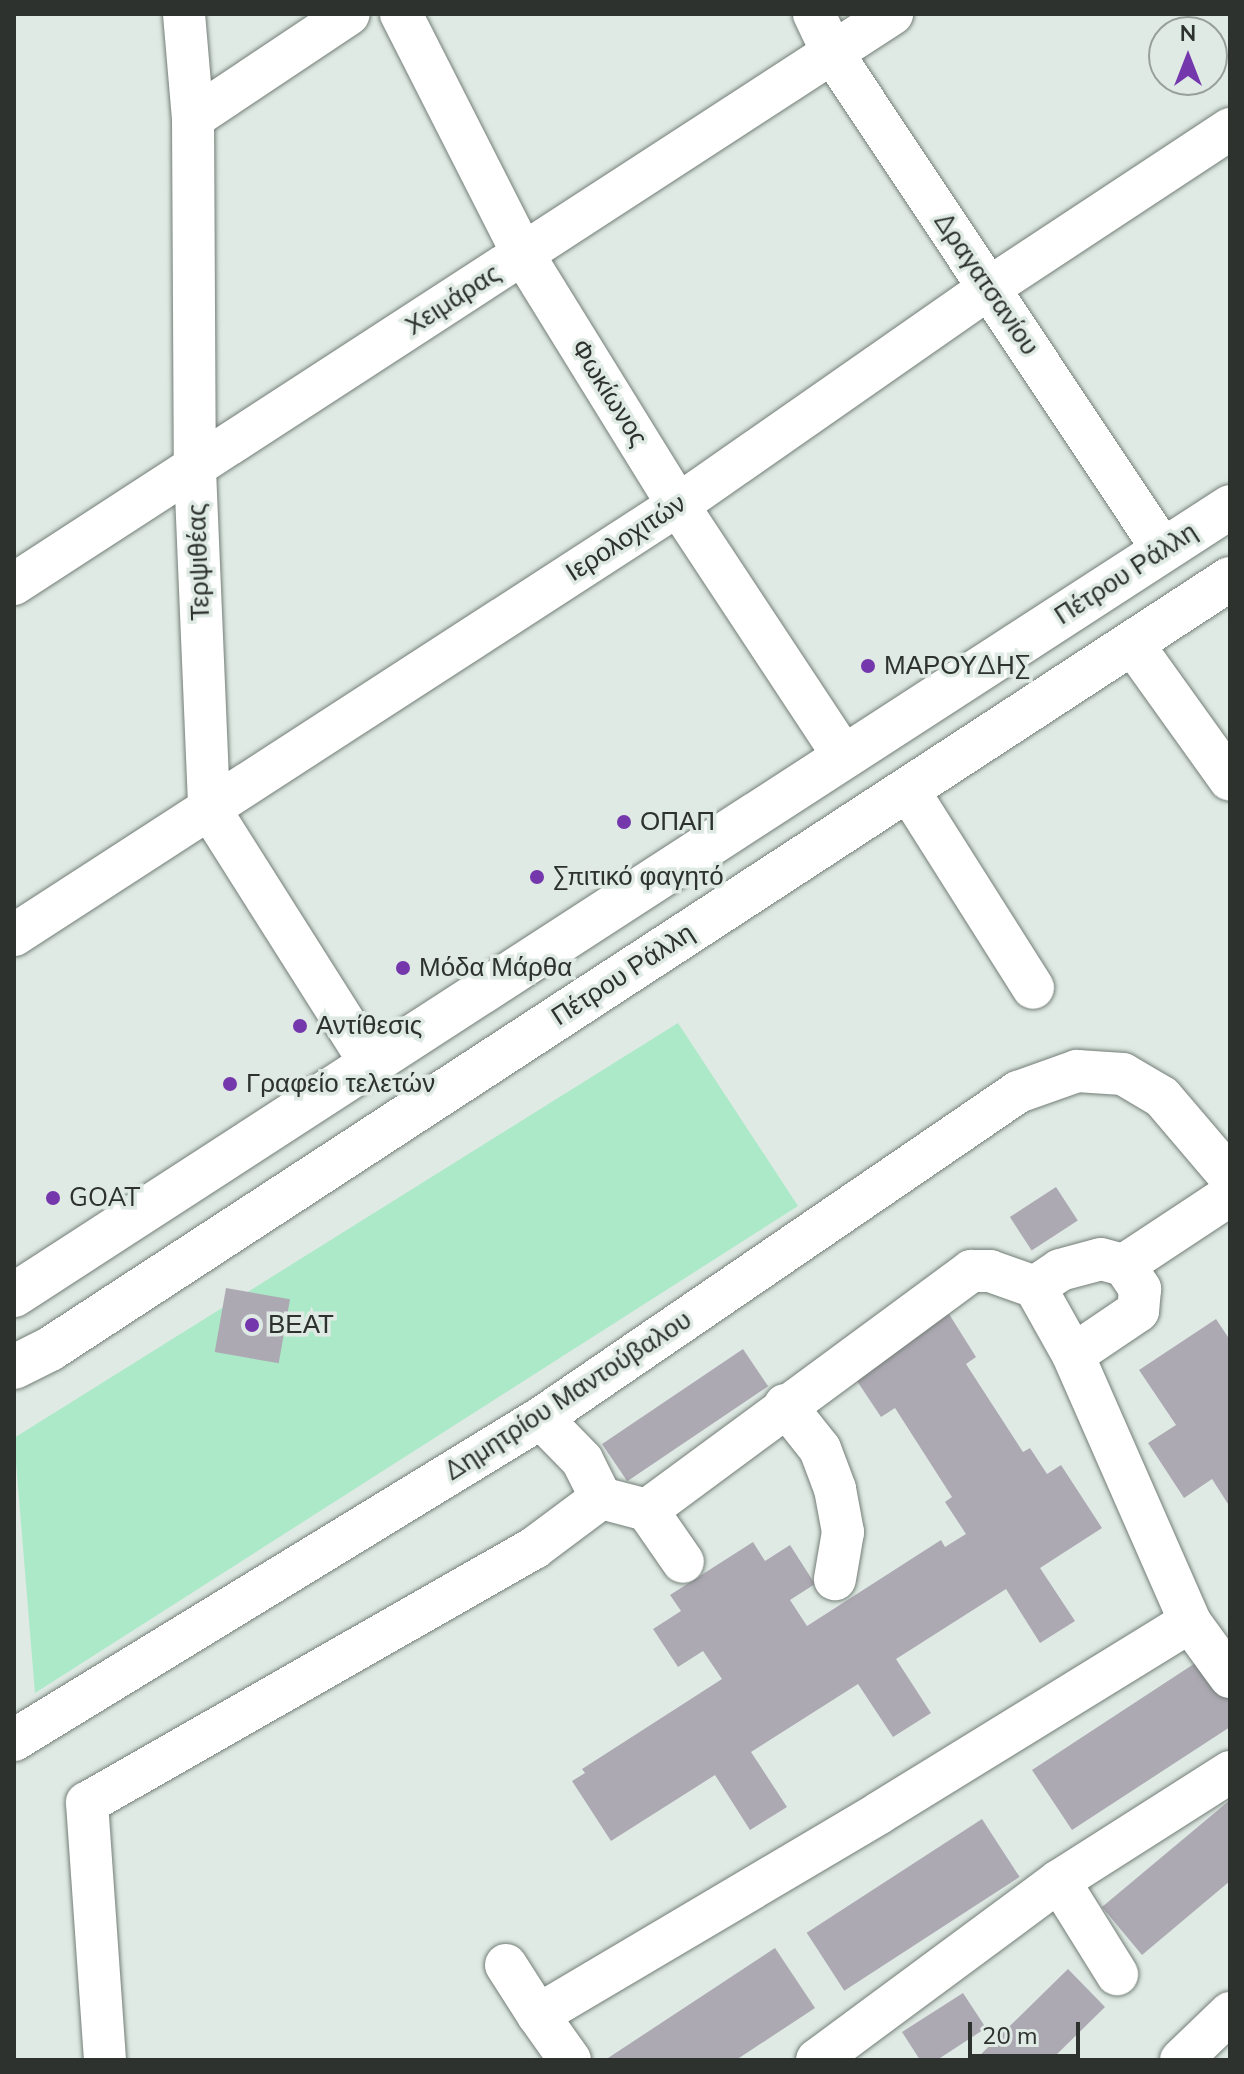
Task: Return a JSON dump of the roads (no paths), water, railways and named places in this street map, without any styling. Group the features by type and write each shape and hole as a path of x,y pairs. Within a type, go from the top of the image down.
{"main road":[{"name":"Πέτρου Ράλλη","path":"14,1295 1230,507"},
{"name":"Πέτρου Ράλλη","path":"14,1367 50,1349 1230,579"}],"street":[{"name":"Τερψιθέας","path":"184,14 193,118 195,470 209,808 371,1064"},
{"path":"193,118 349,14"},
{"name":"Φωκίωνος","path":"401,14 523,254 678,505 844,757"},
{"name":"Δραγατσανίου","path":"814,14 833,54 1163,550"},
{"name":"Χειμάρας","path":"14,584 195,470 892,14"},
{"name":"Ιερολοχιτών","path":"14,935 678,505 989,288 1230,129"},
{"path":"1132,643 1230,780"},
{"path":"908,790 1033,988"},
{"name":"Δημητρίου Μαντούβαλου","path":"14,1740 541,1418 1018,1092 1077,1071 1123,1074 1162,1097 1230,1177"},
{"path":"1124,1265 1230,1195"},
{"path":"1035,1287 1060,1270 1101,1259 1124,1265 1140,1289 1138,1311 1073,1355"},
{"path":"647,1510 785,1405 971,1271 990,1271 1035,1287 1073,1355 1190,1622 1230,1677"},
{"path":"785,1405 820,1449 835,1489 843,1532 835,1579"},
{"path":"541,1418 582,1460 601,1498 647,1510 683,1562"},
{"path":"105,2060 87,1803 534,1548 601,1498"},
{"path":"538,2015 879,1813 1190,1622"},
{"path":"833,2056 1059,1881 1230,1772"},
{"path":"1059,1881 1117,1974"},
{"path":"506,1965 570,2060"},
{"path":"1181,2060 1230,2013"}],"place":[{"name":"ΜΑΡΟΥΔΗΣ","path":"868,666"},
{"name":"ΟΠΑΠ","path":"624,822"},
{"name":"Σπιτικό φαγητό","path":"537,877"},
{"name":"Μόδα Μάρθα","path":"403,968"},
{"name":"Αντίθεσις","path":"300,1026"},
{"name":"Γραφείο τελετών","path":"230,1084"},
{"name":"GOAT","path":"53,1198"},
{"name":"ΒΕΑΤ","path":"252,1325"}]}
